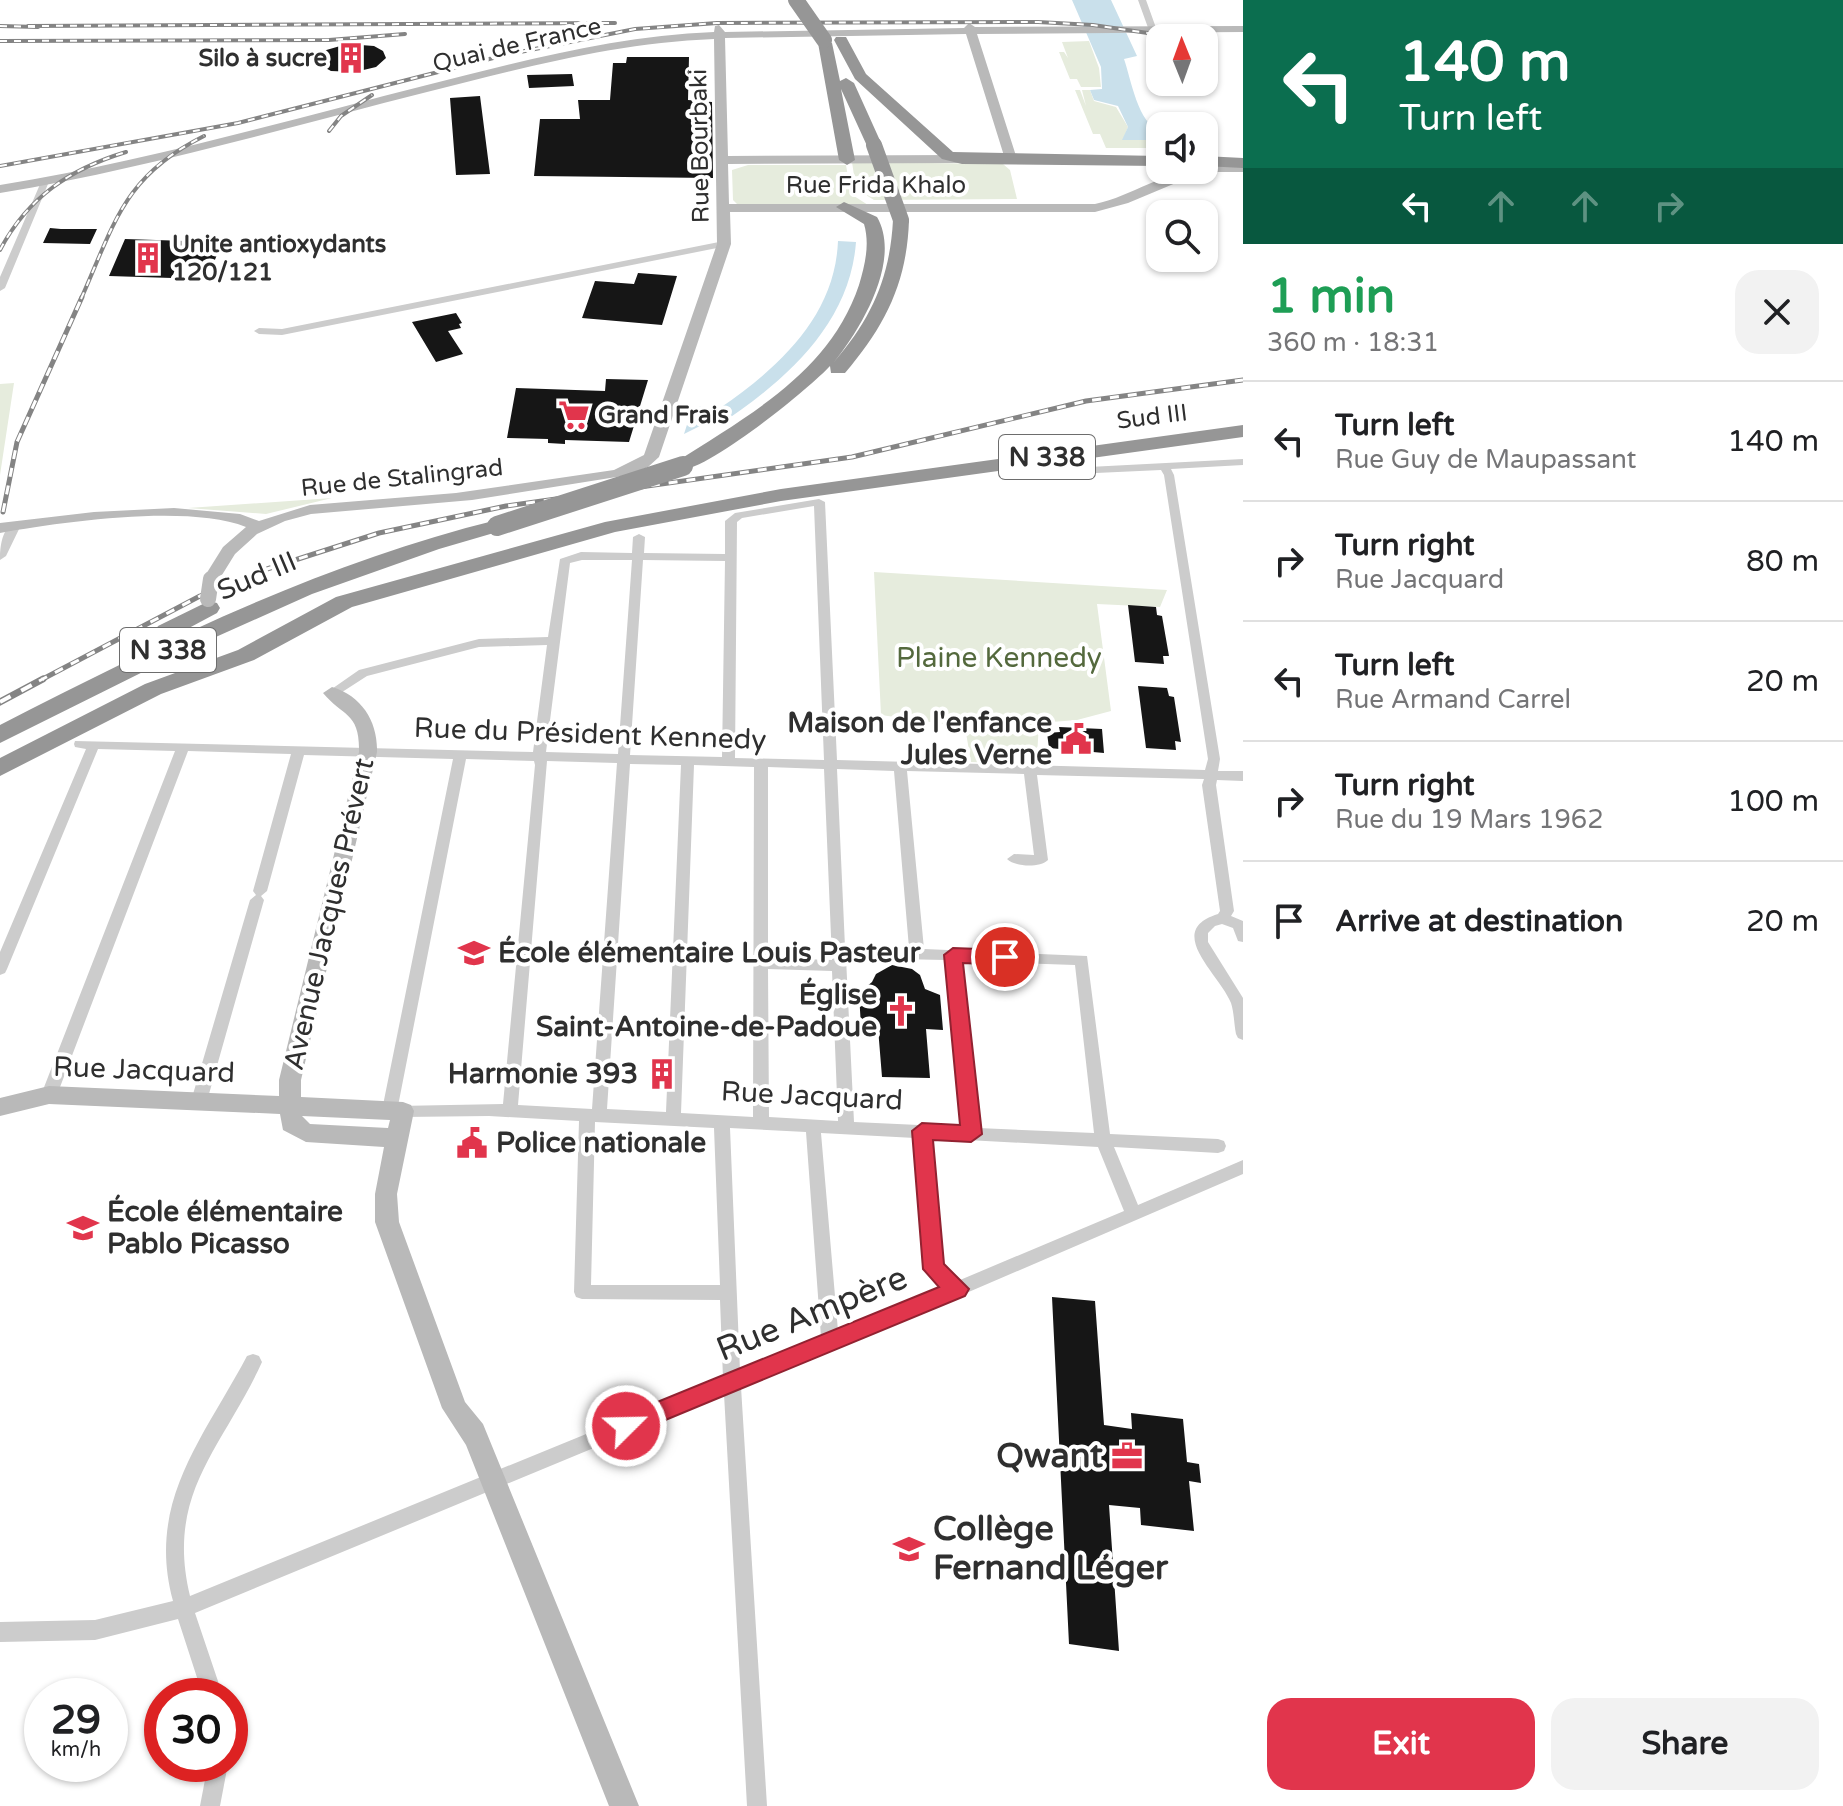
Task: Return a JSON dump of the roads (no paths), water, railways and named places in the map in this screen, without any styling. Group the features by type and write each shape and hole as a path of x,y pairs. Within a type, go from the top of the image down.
{"highway":[{"path":"796,0 860,76 941,152 962,159 1146,161"},
{"path":"827,12 847,160"},
{"name":"N 338","path":"683,466 791,409 837,370 871,332 890,295 899,267 901,220 893,190 830,41"},
{"path":"1218,166 1243,165"},
{"path":"683,466 784,399 818,369 834,349 861,305 870,283 875,256 874,226 867,217 844,207"},
{"name":"Sud III","path":"0,768 153,689 246,655 311,616 375,591 612,526 781,495 1242,430"},
{"name":"Sud III","path":"0,735 234,617 414,549 583,502 683,466"},
{"path":"0,719 208,604"}],"main road":[{"name":"Quai de France","path":"1218,27 1243,26"},
{"path":"970,28 1011,159"},
{"name":"Quai de France","path":"0,189 568,53 653,38 720,31 1146,28"},
{"name":"Quai de France","path":"0,182 40,180 571,47 720,31"},
{"name":"Rue Bourbaki","path":"657,444 724,244 726,208 720,31"},
{"path":"723,160 962,159"},
{"name":"Rue Frida Khalo","path":"726,208 1027,209 1111,205 1142,196 1163,184"},
{"name":"Rue de Stalingrad","path":"260,527 326,506 465,496 625,472 644,464 657,444"},
{"path":"8,527 206,513 243,518 260,527 225,555 211,579 208,604"},
{"name":"Avenue Jacques Prévert","path":"332,693 351,703 365,720 370,735 290,1080 288,1105 291,1123 306,1133 398,1138"},
{"name":"Rue Jacquard","path":"0,1107 49,1095 288,1105"},
{"name":"Avenue Jacques Prévert","path":"288,1105 397,1110"},
{"path":"397,1110 398,1138 385,1209 422,1323 455,1408 473,1436 492,1481 624,1806"}],"street":[{"path":"1142,0 1150,24"},
{"path":"0,288 40,180"},
{"path":"276,333 260,332 276,333 724,244"},
{"path":"1031,473 1243,462"},
{"path":"1164,466 1161,475 1183,587 1204,757 1211,771 1209,785 1227,911 1223,918"},
{"path":"728,762 731,521 739,515 819,502 846,1128"},
{"path":"0,556 8,527"},
{"path":"639,537 582,1292 728,1293"},
{"path":"510,1112 542,765 539,757 564,561 581,556 731,558"},
{"path":"332,693 363,673 479,643 553,641"},
{"name":"Rue du Président Kennedy","path":"0,969 37,874 80,784 87,744 900,767 1211,771 1243,776"},
{"path":"49,1095 183,747"},
{"path":"199,1101 299,750"},
{"path":"397,1110 460,755"},
{"path":"673,1119 688,761"},
{"path":"761,763 761,1124"},
{"path":"900,767 917,954"},
{"path":"1014,859 1041,860 1030,770"},
{"path":"1243,937 1239,925 1223,918 1210,922 1201,932 1201,943 1237,985 1243,1034"},
{"path":"761,963 917,954 1082,960 1103,1140 1133,1213"},
{"path":"953,955 971,1134"},
{"name":"Rue Jacquard","path":"397,1110 673,1119 1218,1146"},
{"path":"722,1122 732,1382 757,1806"},
{"path":"813,1126 830,1342"},
{"path":"922,1131 934,1269 958,1289"},
{"name":"Rue Ampère","path":"0,1632 95,1630 185,1608 958,1289 1243,1167"},
{"path":"207,1678 185,1608 174,1558 176,1518 184,1490 253,1362"},
{"path":"210,1806 215,1782"}],"water":[{"path":"1072,0 1111,0 1137,56 1124,59 1136,100 1146,120 1146,140 1122,140 1128,127 1118,106 1094,100 1090,90 1102,89 1101,67"},
{"path":"838,241 856,242 851,272 841,300 810,348 767,390 719,425 710,421 684,434 693,406 720,408 762,376 800,338 826,294"}],"railway":[{"path":"0,166 238,123 505,55 635,29 717,23 1038,22 1093,25 1146,33"},
{"path":"28,26 615,23"},
{"path":"0,26 38,27"},
{"path":"0,41 329,40 405,34"},
{"path":"329,131 341,116 372,95"},
{"path":"81,299 114,224 139,185 177,151 204,136"},
{"path":"0,250 24,215 52,188 87,167 126,152"},
{"path":"3,512 17,442 82,297"},
{"path":"39,681 200,596 267,569 379,533 506,506 852,457 1086,401 1243,380"},
{"path":"0,702 43,679"}],"place":[{"name":"Silo à sucre","path":"351,58"},
{"name":"Unite antioxydants 120/121","path":"148,258"},
{"name":"Grand Frais","path":"574,415"},
{"name":"Maison de l'enfance Jules Verne","path":"1076,739"},
{"name":"École élémentaire Louis Pasteur","path":"474,953"},
{"name":"Église Saint-Antoine-de-Padoue","path":"901,1011"},
{"name":"Harmonie 393","path":"662,1074"},
{"name":"Police nationale","path":"472,1143"},
{"name":"École élémentaire Pablo Picasso","path":"83,1228"},
{"name":"Qwant","path":"1127,1456"},
{"name":"Collège Fernand Léger","path":"909,1549"}],"park label":[{"name":"Plaine Kennedy","path":"999,658"}]}
